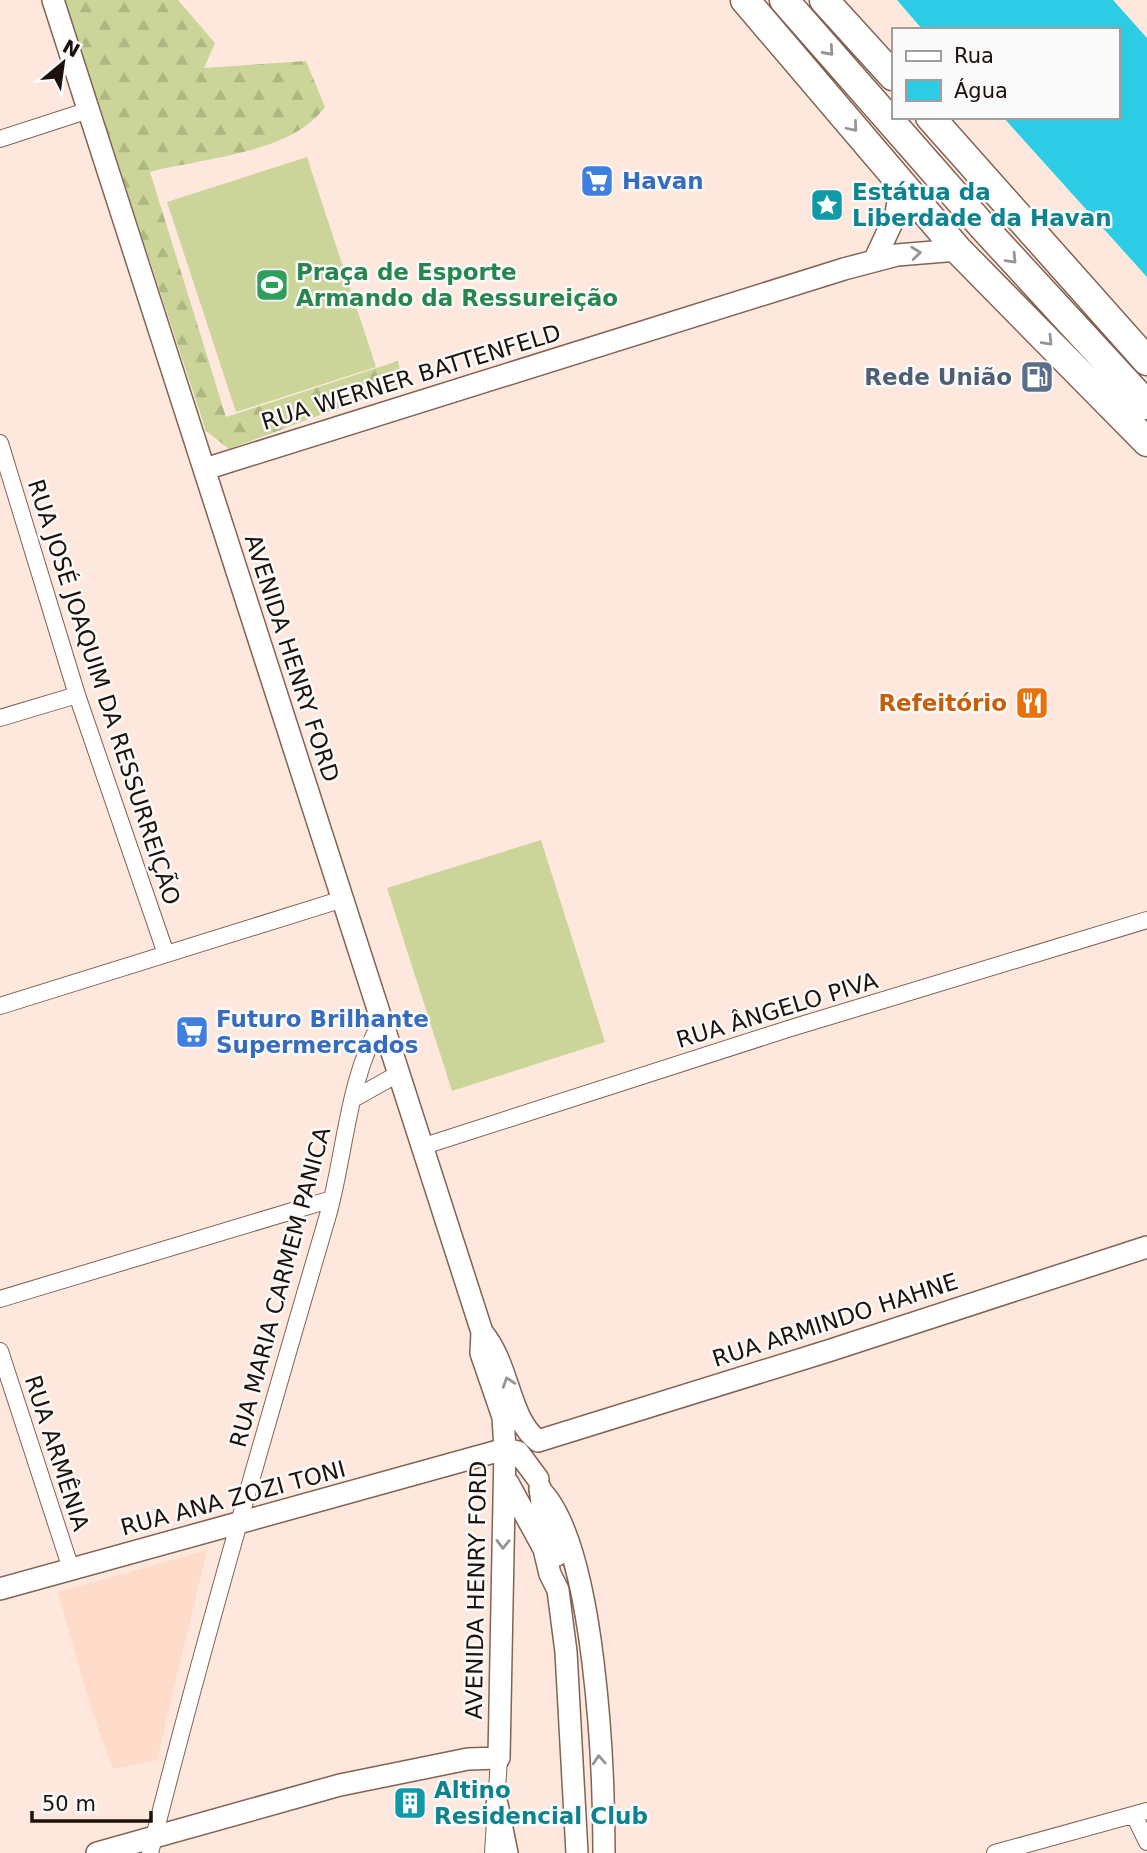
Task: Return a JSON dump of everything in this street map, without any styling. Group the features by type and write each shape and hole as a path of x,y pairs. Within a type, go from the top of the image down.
{"highway":[{"path":"745,0 958,250 1147,442"},
{"path":"784,0 984,228 1147,405"},
{"path":"824,0 892,75"},
{"path":"932,119 1147,361"}],"street":[{"name":"AVENIDA HENRY FORD","path":"53,0 343,899 396,1075 482,1332 481,1353 503,1417 499,1758 493,1853"},
{"path":"0,139 89,110"},
{"path":"874,261 896,214 901,183"},
{"name":"RUA WERNER BATTENFELD","path":"205,469 874,261 897,255 958,250"},
{"name":"RUA JOSÉ JOAQUIM DA RESSURREIÇÃO","path":"0,443 77,695 166,954"},
{"path":"0,718 77,695"},
{"path":"0,1006 343,899"},
{"name":"RUA ÂNGELO PIVA","path":"421,1147 788,1029 1147,920"},
{"name":"RUA MARIA CARMEM PANICA","path":"153,1844 238,1522 332,1199 366,1046 381,1023"},
{"path":"355,1098 396,1075"},
{"path":"0,1299 332,1199"},
{"name":"RUA ARMINDO HAHNE","path":"538,1441 828,1351 1147,1247"},
{"name":"AVENIDA HENRY FORD","path":"482,1332 496,1348 525,1431 538,1441"},
{"name":"RUA ARMÊNIA","path":"0,1351 71,1569"},
{"path":"538,1441 539,1484 544,1519 562,1575 558,1590"},
{"path":"577,1853 566,1652 558,1590 550,1574 544,1549 517,1504 504,1465 519,1452 554,1504 563,1524 585,1609 593,1666 604,1853"},
{"name":"RUA ANA ZOZI TONI","path":"0,1589 480,1458 504,1465"},
{"path":"97,1853 153,1844 340,1785 468,1759 499,1758"},
{"path":"497,1804 507,1853"},
{"path":"995,1853 1140,1813 1147,1842"}],"shaded area":[{"path":"207,1550 157,1760 113,1769 90,1706 58,1592"}],"green space":[{"path":"64,0 178,0 215,43 204,68 306,61 325,107 310,123 268,145 150,172 226,417 398,361 403,384 229,449 206,431"},
{"name":"Praça de Esporte Armando da Ressureição","path":"307,157 376,367 236,412 167,202"},
{"path":"541,840 605,1042 452,1091 387,888"}],"water":[{"path":"897,0 1113,0 1147,38 1147,277 1005,119 1119,119 1119,28 921,28"}],"place":[{"name":"Havan","path":"597,181"},
{"name":"Estátua da Liberdade da Havan","path":"827,205"},
{"name":"Praça de Esporte Armando da Ressureição","path":"272,285"},
{"name":"Rede União","path":"1037,377"},
{"name":"Refeitório","path":"1032,703"},
{"name":"Futuro Brilhante Supermercados","path":"192,1032"},
{"name":"Altino Residencial Club","path":"410,1803"}]}
